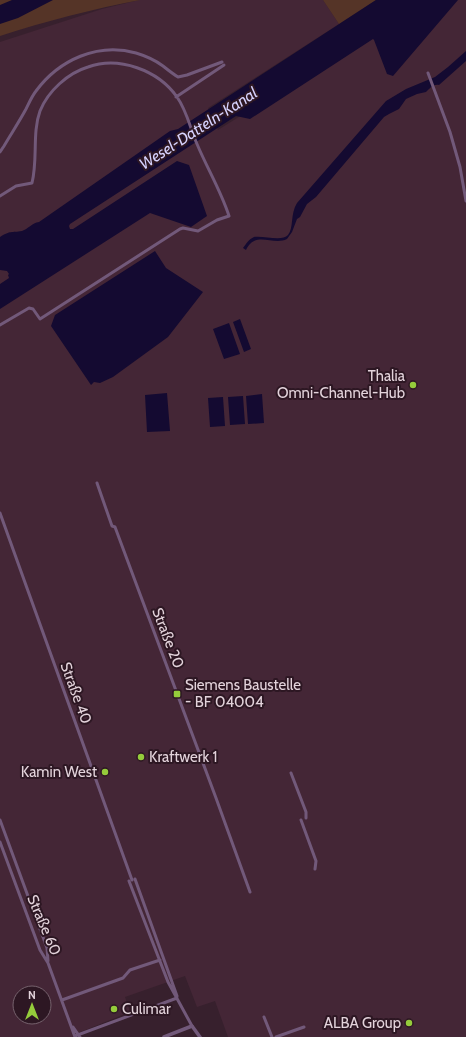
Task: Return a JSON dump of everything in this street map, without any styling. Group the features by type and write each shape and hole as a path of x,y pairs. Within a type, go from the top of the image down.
{"street":[{"path":"0,152 36,92 53,72 66,63 90,52 106,50 130,52 150,58 178,77 223,63 176,96"},
{"path":"0,196 16,186 32,183 36,132 40,111 57,86 81,69 101,64 124,64 136,67 156,77 176,96 187,116 197,144 223,200 228,216 217,220 198,231 183,228 180,229 40,319 33,309 29,308 0,325"},
{"path":"428,73 450,132 460,167 466,201"},
{"name":"Straße 20","path":"97,483 112,526 115,527 214,791 250,892"},
{"name":"Straße 40","path":"0,513 132,880 159,960 170,981"},
{"path":"291,774 306,812 306,818"},
{"path":"0,820 47,948 48,963"},
{"path":"300,820 316,861 315,868"},
{"name":"Straße 60","path":"0,842 40,950 48,963 70,1024 77,1036"},
{"path":"132,880 177,998 192,1026 200,1037"},
{"path":"62,1000 123,978 130,970 163,958"},
{"path":"77,1036 177,998"},
{"path":"264,1017 272,1037"},
{"path":"164,1037 192,1026"},
{"path":"276,1037 304,1027"}],"shaded area":[{"path":"0,0 140,0 105,7 35,25 0,36"},
{"path":"139,0 323,0 339,24 208,108 218,130 427,0 466,0 466,1037 228,1037 215,1001 197,1007 185,976 125,997 130,1012 73,1035 74,1037 0,1037 0,42 102,9"},
{"path":"323,0 376,0 339,24"}],"water":[{"path":"12,0 53,0 18,18 0,24 0,5"},
{"name":"Wesel-Datteln-Kanal","path":"376,0 458,0 393,76 387,74 373,39 250,119 236,116 69,226 70,229 73,229 177,161 189,165 207,216 191,227 150,213 0,309 0,284 9,278 9,274 7,271 0,270 0,237 9,233 22,231 39,222 170,131 178,129"},
{"path":"466,51 466,61 439,85 435,85 426,92 406,99 399,109 384,117 316,197 307,204 300,217 297,219 292,232 287,239 282,241 254,241 246,250 243,248 249,240 254,237 281,238 288,235 291,229 293,212 297,203 386,101 406,89 435,77"},
{"path":"155,251 166,268 203,292 168,337 113,377 100,383 94,382 91,385 51,326 55,315"},
{"path":"240,319 251,349 244,352 233,322"},
{"path":"229,323 240,354 224,359 213,329"},
{"path":"167,393 170,431 147,432 145,395"},
{"path":"262,394 264,423 248,424 246,396"},
{"path":"243,396 245,424 230,425 228,397"},
{"path":"223,397 225,426 210,427 208,398"}],"place":[{"name":"Thalia Omni-Channel-Hub","path":"413,385"},
{"name":"Siemens Baustelle - BF 04004","path":"177,694"},
{"name":"Kraftwerk 1","path":"141,757"},
{"name":"Kamin West","path":"105,772"},
{"name":"Culimar","path":"114,1009"},
{"name":"ALBA Group","path":"409,1023"}]}
